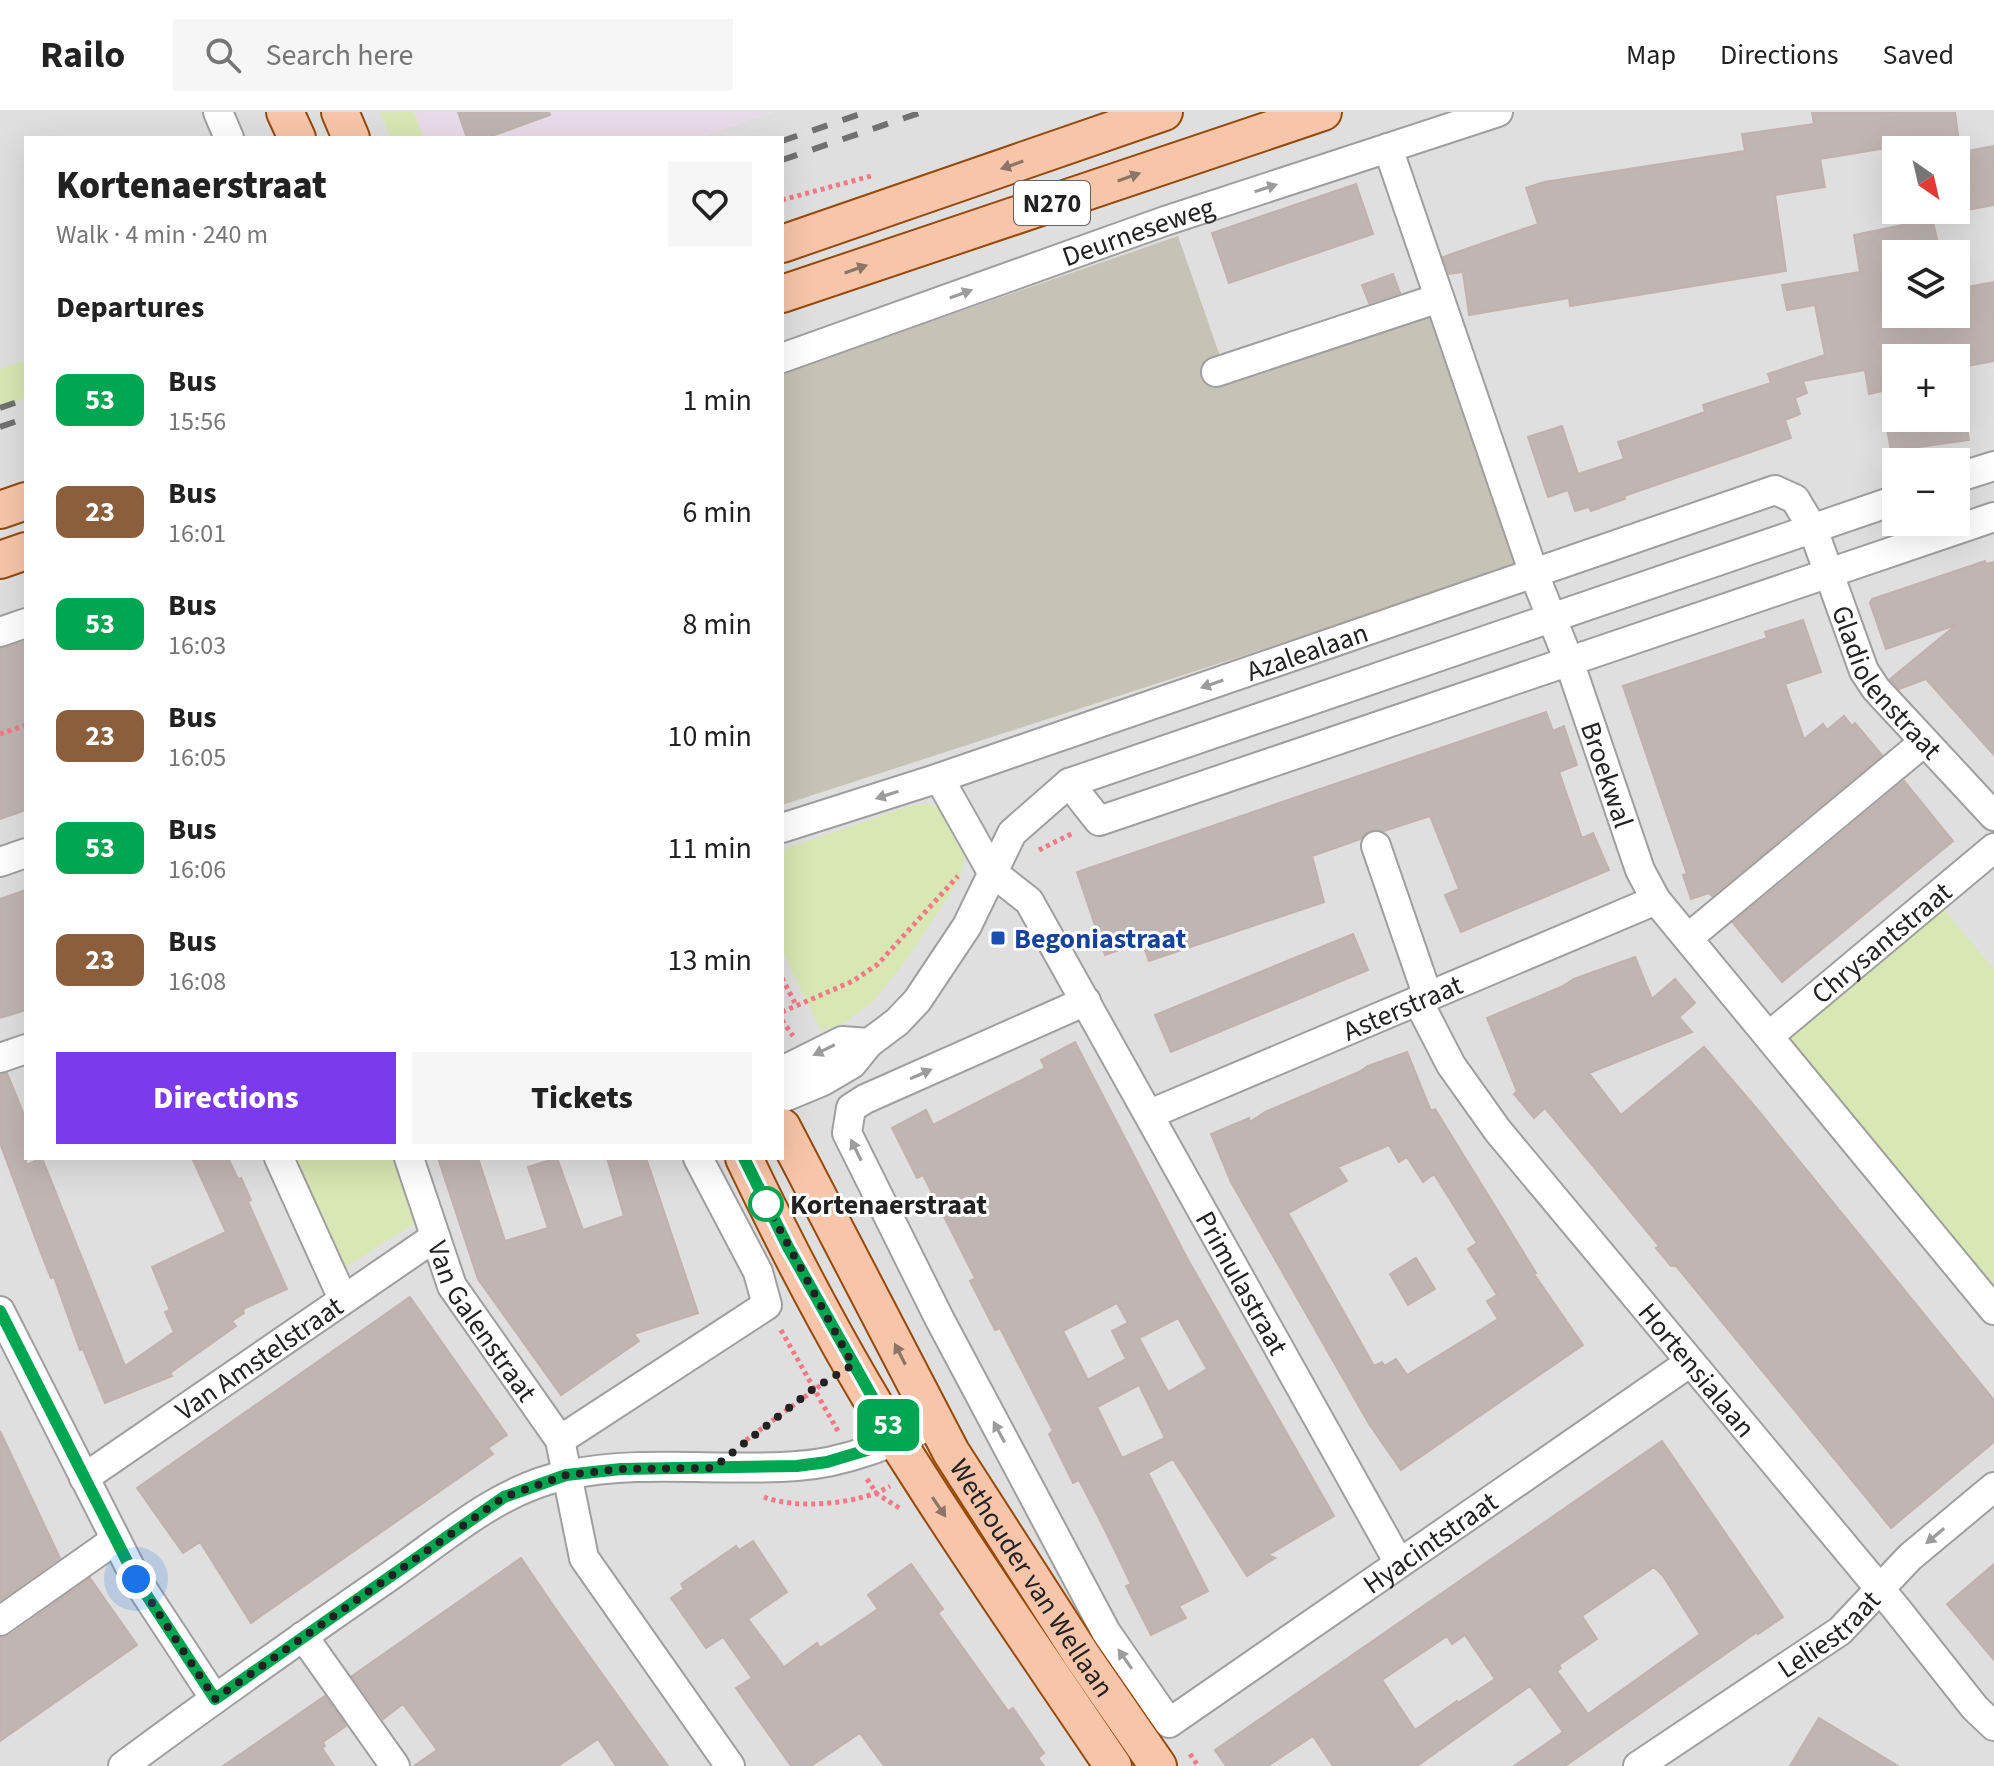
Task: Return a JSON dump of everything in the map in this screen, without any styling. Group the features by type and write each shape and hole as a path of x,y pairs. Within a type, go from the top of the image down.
{"main road":[{"path":"285,112 296,136"},
{"path":"340,112 350,136"},
{"name":"N270","path":"784,243 1164,112"},
{"name":"Deurneseweg","path":"784,293 1323,112"},
{"path":"0,510 24,502"},
{"path":"0,560 24,552"},
{"name":"Wethouder van Wellaan","path":"784,1131 962,1471 1158,1766"},
{"name":"Wethouder van Wellaan","path":"745,1160 766,1205 897,1441 1113,1766"}],"street":[{"path":"218,112 228,136"},
{"name":"Deurneseweg","path":"784,357 1165,221 1498,112"},
{"name":"Broekwal","path":"1388,148 1534,574 1553,616 1640,870 1656,900 1994,1310"},
{"path":"1216,372 1439,298"},
{"path":"1970,474 1994,466"},
{"name":"Azalealaan","path":"784,827 939,778 1775,490 1795,499 1813,529"},
{"name":"Azalealaan","path":"784,1097 823,1081 852,1064 869,1043 897,1022 943,966 967,926 1012,833 1069,783 1882,505"},
{"path":"1069,783 1099,821 1994,517"},
{"name":"Gladiolenstraat","path":"1813,529 1864,671 1876,689 1994,816"},
{"path":"0,632 24,624"},
{"path":"1688,938 1924,742"},
{"path":"939,778 992,872"},
{"name":"Hortensialaan","path":"1376,846 1423,999 1451,1065 1498,1131 1975,1708 1994,1726"},
{"name":"Chrysantstraat","path":"1769,1036 1994,848"},
{"path":"0,862 24,854"},
{"name":"Primulastraat","path":"992,872 1029,901 1399,1563"},
{"name":"Asterstraat","path":"1150,1114 1656,900"},
{"name":"Wethouder van Wellaan","path":"1086,1001 865,1099 851,1108 847,1133 939,1318 1106,1632 1169,1723"},
{"path":"784,1070 842,1041 869,1043"},
{"path":"0,1058 24,1050"},
{"path":"280,1160 343,1299"},
{"name":"Van Galenstraat","path":"410,1160 452,1286 560,1440 584,1558 730,1766"},
{"path":"560,1440 767,1305 758,1272 699,1160"},
{"name":"Van Amstelstraat","path":"84,1478 435,1237"},
{"path":"0,1311 136,1579 215,1699"},
{"name":"Hyacintstraat","path":"1169,1723 1689,1363"},
{"path":"123,1766 504,1497 566,1475 621,1469 797,1466 827,1462 897,1441 935,1423"},
{"name":"Leliestraat","path":"1642,1764 1840,1631 1910,1557 1994,1487"},
{"path":"0,1621 115,1540"},
{"path":"303,1636 395,1766"}],"path":[{"path":"0,734 24,726"},
{"path":"784,1011 853,981 878,964 958,876 992,872 1099,821"},
{"path":"784,982 796,1005"},
{"path":"767,1305 813,1389"},
{"path":"713,1468 813,1389 853,1365"}],"shaded area":[{"path":"0,112 391,112 400,136 24,136 24,1160 784,1160 784,136 703,136 772,112 1994,112 1994,1766 0,1766"},
{"path":"391,112 772,112 703,136 400,136"},
{"path":"1178,236 1228,379 1429,313 1520,566 784,804 784,372"}],"green space":[{"path":"380,112 414,112 423,136 390,136"},
{"path":"24,361 24,398 0,408 0,369"},
{"path":"929,804 939,808 967,851 959,879 911,954 874,1001 844,1023 821,1031 784,954 784,849 913,805"},
{"path":"1944,910 1994,969 1994,1290 1783,1030"},
{"path":"298,1160 394,1160 414,1224 345,1267"}],"building":[{"path":"458,112 549,112 550,115 492,136 466,136"},
{"path":"1812,112 1955,112 1958,136 1882,136 1882,149 1820,159 1825,187 1775,195 1786,271 1570,306 1569,298 1469,315 1463,272 1449,274 1443,257 1538,224 1526,188 1544,182 1745,151 1742,134 1814,124"},
{"path":"1994,146 1994,205 1970,209 1970,150"},
{"path":"1356,184 1373,234 1229,283 1212,233"},
{"path":"1907,224 1934,224 1937,240 1882,240 1882,328 1970,328 1970,286 1994,282 1994,361 1970,365 1970,344 1882,344 1882,391 1869,394 1865,370 1803,381 1807,393 1795,398 1800,414 1785,420 1791,438 1624,496 1625,499 1591,511 1589,507 1575,511 1568,490 1548,497 1528,437 1562,426 1578,474 1624,459 1618,442 1705,412 1703,405 1771,383 1768,374 1825,355 1815,305 1787,310 1782,285 1860,272 1854,235"},
{"path":"1393,274 1400,293 1369,303 1362,285"},
{"path":"1888,432 1968,432 1969,440 1912,448 1890,448"},
{"path":"1985,561 1986,564 1994,562 1994,755 1926,679 1899,689 1890,679 1956,625 1886,649 1870,603 1872,599"},
{"path":"1803,620 1821,672 1785,684 1804,739 1823,724 1827,730 1844,716 1852,726 1855,723 1882,755 1712,896 1709,893 1691,899 1683,875 1687,874 1623,686 1767,638 1765,632"},
{"path":"24,642 24,811 0,819 0,649"},
{"path":"1546,712 1553,731 1564,726 1577,765 1559,772 1582,838 1593,833 1609,870 1461,932 1445,895 1459,889 1430,816 1384,831 1370,830 1361,839 1312,856 1324,902 1149,961 1142,942 1105,955 1077,872"},
{"path":"1904,781 1953,841 1782,982 1733,923"},
{"path":"24,891 24,1011 0,1018 0,899"},
{"path":"1353,934 1368,970 1171,1052 1155,1015"},
{"path":"1635,957 1652,999 1675,979 1695,1003 1679,1017 1692,1032 1589,1073 1621,1115 1704,1047 1994,1400 1994,1442 1891,1528 1676,1266 1671,1266 1656,1248 1659,1246 1545,1108 1534,1118 1514,1094 1517,1091 1487,1018 1574,979"},
{"path":"1075,1042 1187,1258 1334,1516 1268,1555 1275,1558 1247,1576 1173,1459 1148,1473 1208,1591 1179,1606 1186,1618 1151,1635 1126,1586 1131,1584 1103,1526 1079,1480 1073,1483 1049,1434 1053,1431 1000,1328 995,1330 970,1281 975,1278 923,1175 917,1178 892,1128 926,1110 933,1125 1045,1068 1041,1060","holes":["1117,1303 1128,1323 1112,1331 1126,1359 1088,1380 1063,1331","1178,1318 1207,1369 1168,1392 1139,1338","1139,1385 1165,1438 1122,1458 1097,1407"]},
{"path":"1407,1052 1431,1111 1435,1109 1534,1274 1583,1345 1401,1470 1369,1424 1231,1182 1211,1134 1249,1118 1250,1122 1265,1112","holes":["1389,1145 1399,1162 1407,1157 1423,1182 1434,1174 1477,1243 1468,1249 1497,1295 1487,1301 1498,1319 1407,1375 1396,1359 1384,1366 1382,1362 1374,1366 1288,1213 1347,1181 1338,1167"]},
{"path":"7,1073 24,1115 26,1165 43,1160 125,1366 174,1332 165,1312 170,1310 152,1267 226,1232 193,1160 229,1160 251,1200 248,1202 287,1289 243,1309 244,1313 232,1321 236,1326 170,1373 172,1376 105,1403 83,1349 80,1350 54,1277 51,1278 42,1256 0,1143 0,1075"},
{"path":"439,1160 479,1160 505,1241 548,1228 528,1167 558,1160 583,1230 624,1216 608,1160 647,1160 698,1313 634,1334 639,1341 561,1395 478,1279"},
{"path":"1416,1258 1435,1289 1408,1305 1390,1274"},
{"path":"410,1297 507,1435 488,1448 493,1454 251,1623 200,1542 183,1553 137,1488"},
{"path":"0,1431 60,1558 0,1600"},
{"path":"1662,1441 1783,1617 1565,1766 1514,1766 1563,1732 1530,1686 1417,1766 1333,1766 1313,1736 1268,1766 1226,1766 1215,1750","holes":["1654,1567 1700,1634 1588,1714 1557,1671 1561,1668 1559,1665 1597,1639 1582,1616","1465,1635 1495,1679 1415,1730 1382,1680 1447,1636 1452,1644"]},
{"path":"753,1541 787,1592 748,1619 784,1667 817,1643 820,1648 878,1609 868,1595 911,1564 943,1609 938,1613 1008,1711 1013,1708 1044,1753 1038,1758 1044,1766 884,1766 860,1733 811,1766 791,1766 736,1688 752,1678 723,1637 706,1648 671,1598 684,1589 681,1584 736,1546 739,1550"},
{"path":"521,1558 668,1766 616,1766 598,1739 558,1766 414,1766 437,1750 403,1704 383,1719 352,1676"},
{"path":"1994,1564 1994,1660 1947,1604"},
{"path":"90,1578 137,1645 0,1741 0,1638 10,1635"},
{"path":"325,1696 346,1726 323,1742 325,1746 322,1748 334,1766 223,1766"},
{"path":"1819,1718 1898,1766 1790,1766"}],"railway":[{"path":"784,140 866,112"},
{"path":"784,159 922,112"},
{"path":"0,408 24,400"},
{"path":"0,427 24,419"}],"bus line":[{"name":"53","path":"0,1311 136,1579 215,1699 504,1497 566,1475 621,1469 797,1466 827,1462 897,1441 788,1247 745,1160"}],"place":[{"name":"Begoniastraat","path":"998,938"},
{"name":"Kortenaerstraat","path":"766,1204"}],"route":[{"path":"136,1579 215,1699 504,1497 566,1475 621,1469 713,1468 813,1389 853,1365 766,1204"}]}
